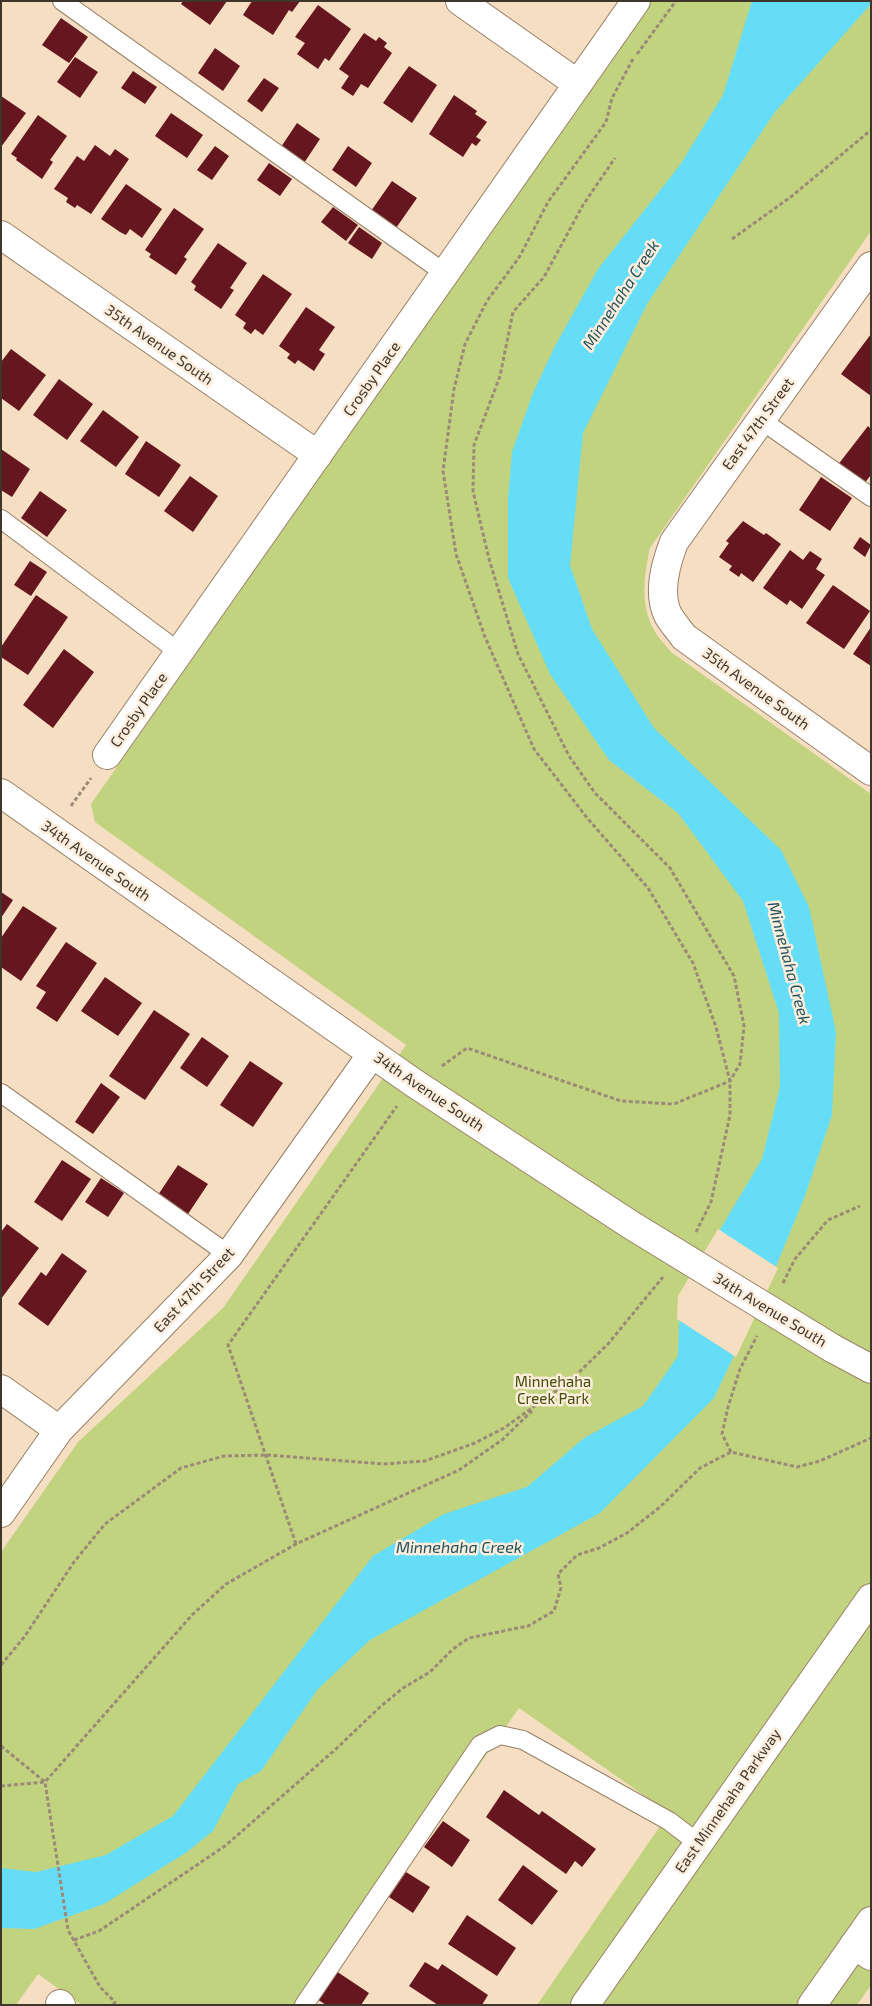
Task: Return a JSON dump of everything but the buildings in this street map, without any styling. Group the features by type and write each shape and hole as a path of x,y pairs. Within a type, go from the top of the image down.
{"street":[{"path":"460,1 578,84"},
{"name":"Crosby Place","path":"107,755 636,1"},
{"name":"35th Avenue South","path":"1,234 318,455"},
{"name":"East 47th Street","path":"664,590 666,565 674,542 871,266"},
{"name":"35th Avenue South","path":"664,590 667,614 684,637 871,771"},
{"name":"34th Avenue South","path":"1,793 414,1083 630,1225 832,1348 871,1369"},
{"name":"East 47th Street","path":"1,1513 59,1430 229,1255 372,1054"},
{"path":"1,1389 59,1430"},
{"name":"East Minnehaha Parkway","path":"585,2005 871,1598"},
{"path":"812,2005 862,1951 871,1921"}],"lane":[{"path":"62,1 446,274"},
{"path":"761,420 871,497"},
{"path":"1,519 179,652"},
{"path":"1,1093 229,1255"},
{"path":"304,2005 480,1745 500,1735 523,1740 557,1758 669,1821 698,1844"}],"path":[{"path":"676,1 634,59 612,98 606,122 548,202 520,256 487,302 465,344 454,390 443,471 456,554 485,637 534,749 588,819 648,888 692,963 716,1027 730,1081"},
{"path":"732,239 792,196 871,130"},
{"path":"296,1544 228,1345 414,1083 467,1048 621,1101 674,1104 730,1081 740,1064 744,1026 734,976 670,868 633,828 595,793 569,756 518,654 489,559 473,491 474,445 500,376 513,312 544,277 583,205 615,158"},
{"path":"53,831 107,755"},
{"path":"1,1665 25,1636 74,1562 105,1524 181,1468 224,1456 267,1455 383,1464 425,1461 475,1443 504,1428 537,1405 502,1440 459,1470 296,1544 226,1584 192,1616 45,1782 1,1786"},
{"path":"74,1940 100,1931 225,1846 336,1749 380,1707 403,1688 430,1672 453,1649 469,1638 528,1626 554,1611 561,1588 558,1574 576,1555 599,1548 627,1533 660,1506 700,1468 731,1452 797,1467 820,1461 871,1438"},
{"path":"1,1746 45,1782 68,1930 100,1987 115,2002 113,2005"}],"green space":[{"name":"Minnehaha Creek Park","path":"652,1 871,1 871,231 650,548 644,590 650,620 656,633 671,652 871,794 871,1985 857,2005 537,2005 669,1813 519,1708 312,2005 81,2005 38,1974 16,2005 1,2005 1,1552 78,1442 223,1308 406,1045 95,822 91,804"}],"water":[{"name":"Minnehaha Creek","path":"752,1 871,1 871,4 775,112 647,304 583,433 570,565 592,629 654,728 781,850 809,907 836,1032 832,1115 805,1196 777,1264 714,1398 600,1513 370,1640 318,1689 261,1771 238,1784 213,1831 187,1852 104,1904 34,1929 1,1928 1,1868 36,1872 106,1855 173,1816 373,1556 444,1514 527,1487 584,1438 643,1406 678,1356 680,1297 762,1159 780,1087 779,1013 743,901 678,813 609,760 550,674 508,578 508,499 512,452 533,393 555,346 598,269 680,165 723,95"}],"pier":[{"path":"718,1229 778,1268 736,1357 677,1319 678,1296"}]}
